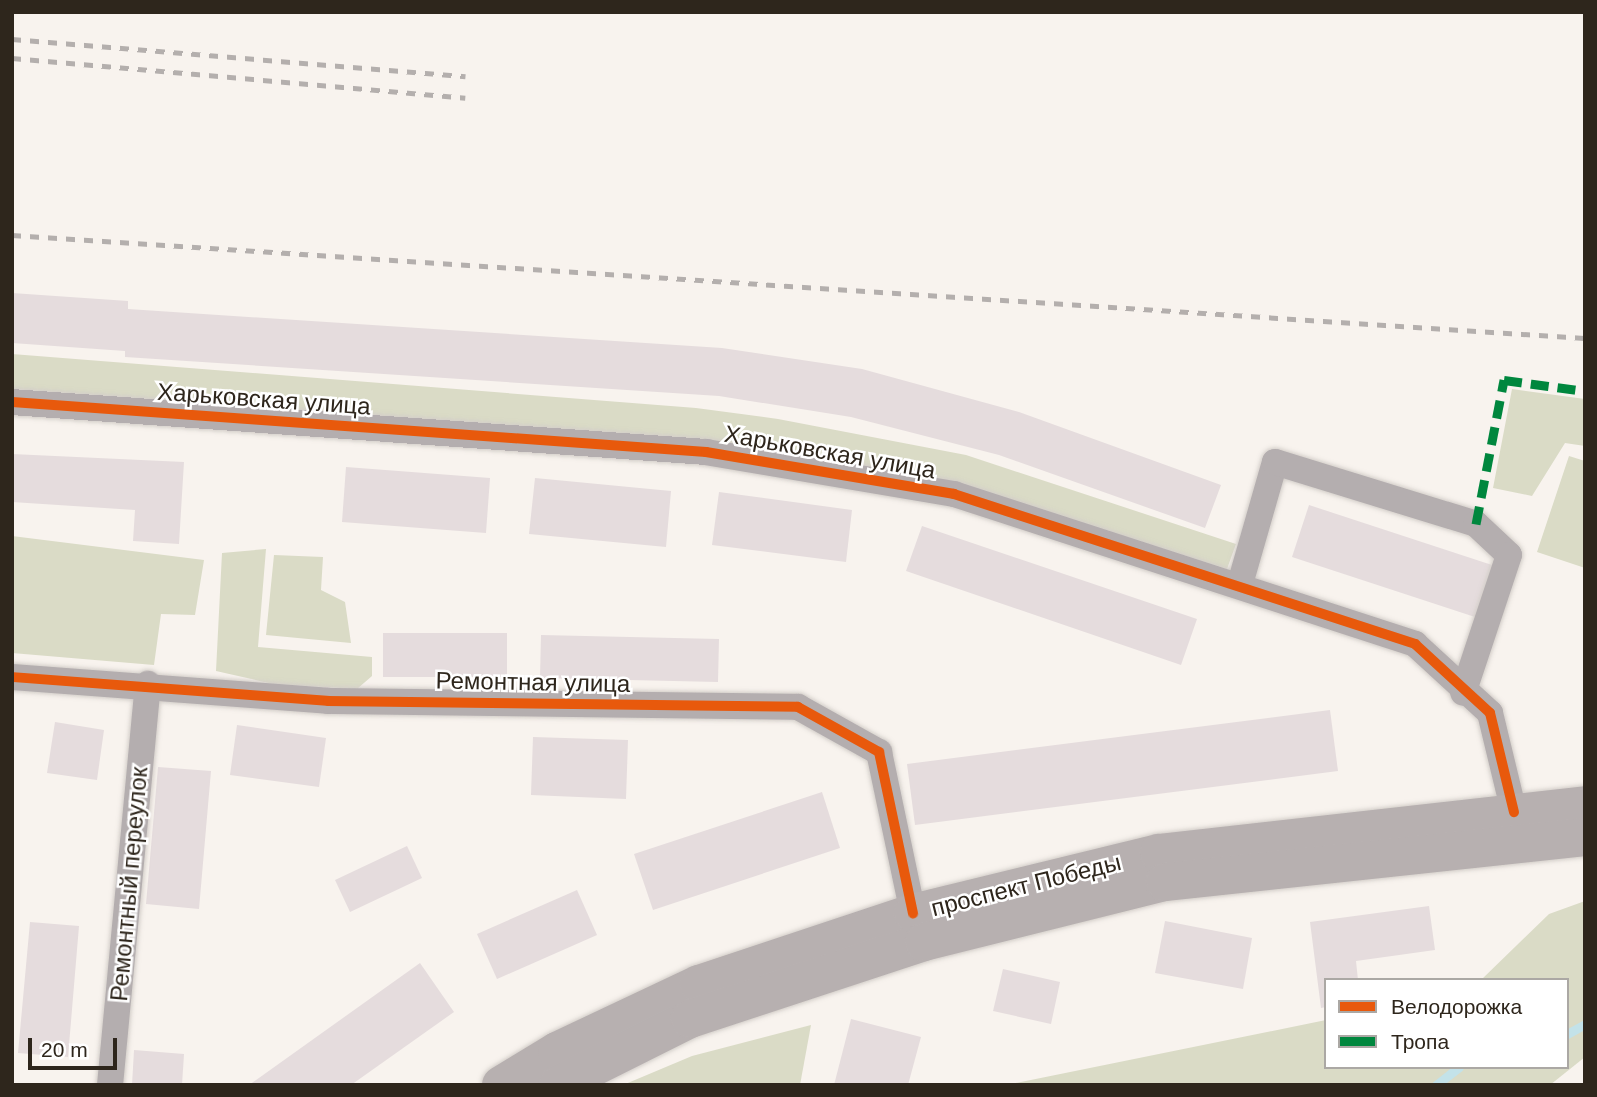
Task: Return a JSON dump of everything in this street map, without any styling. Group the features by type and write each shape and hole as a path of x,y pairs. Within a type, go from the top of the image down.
{"main road":[{"name":"проспект Победы","path":"558,1085 703,1014 924,942 1164,882 1517,829 1585,805"},
{"name":"проспект Победы","path":"501,1085 557,1051 699,984 913,913 1158,853 1517,829 1585,837"}],"street":[{"name":"Харьковская улица","path":"12,402 706,452 954,494 1240,584 1415,644 1463,693 1490,713 1517,829"},
{"path":"1240,584 1275,462 1476,524 1509,555 1463,693"},
{"name":"Ремонтная улица","path":"12,677 148,684 328,701 799,707 879,752 913,913"},
{"name":"Ремонтный переулок","path":"110,1085 148,684"}],"green space":[{"path":"12,354 696,408 778,419 966,455 1236,544 1227,569 957,483 712,440 12,389"},
{"path":"1512,389 1585,399 1585,446 1565,443 1532,496 1493,488"},
{"path":"1569,456 1585,461 1585,568 1537,552"},
{"path":"12,536 204,560 195,615 161,614 154,665 12,653"},
{"path":"266,549 258,647 372,657 372,676 357,689 273,684 216,671 222,553"},
{"path":"274,555 323,557 321,590 345,602 351,643 266,635"},
{"path":"1585,901 1585,1057 1550,1085 1006,1085 1324,1020 1324,1069 1569,1069 1569,978 1483,978 1549,914"},
{"path":"811,1025 800,1085 623,1085 692,1056"}],"building":[{"path":"12,293 128,301 128,309 722,348 862,369 1019,412 1221,485 1205,528 999,455 851,417 719,396 125,357 125,351 12,343"},
{"path":"12,454 184,462 179,544 133,541 135,510 12,502"},
{"path":"346,467 490,478 486,533 342,522"},
{"path":"535,478 671,491 666,547 529,534"},
{"path":"719,492 852,510 846,562 712,545"},
{"path":"1309,505 1495,566 1478,618 1292,557"},
{"path":"922,526 1197,619 1181,665 906,571"},
{"path":"383,633 507,633 507,677 383,677"},
{"path":"541,635 719,639 718,682 540,678"},
{"path":"1330,710 1338,771 915,825 907,764"},
{"path":"55,722 104,730 97,780 47,773"},
{"path":"237,725 326,738 319,787 230,775"},
{"path":"533,737 628,740 626,799 531,795"},
{"path":"158,767 211,771 199,909 146,904"},
{"path":"822,792 840,848 653,910 634,854"},
{"path":"407,846 422,878 350,912 335,880"},
{"path":"577,890 597,935 497,979 477,934"},
{"path":"1429,906 1435,950 1356,961 1358,978 1324,978 1324,1007 1321,1008 1310,922"},
{"path":"1165,921 1252,938 1243,989 1155,973"},
{"path":"30,922 79,926 68,1057 18,1053"},
{"path":"420,963 454,1012 351,1085 249,1085"},
{"path":"1003,969 1060,982 1051,1024 993,1011"},
{"path":"851,1019 921,1037 908,1085 834,1085"},
{"path":"134,1050 184,1054 182,1085 132,1085"}],"waterway":[{"path":"1569,1033 1585,1024"},
{"path":"1436,1085 1456,1069"}],"railway":[{"path":"12,39 465,76"},
{"path":"12,58 465,98"},
{"path":"12,235 1585,338"}],"marked path":[{"path":"1476,524 1504,380 1585,391"}],"cycle path":[{"path":"12,402 706,452 954,494 1415,644 1490,713 1514,812"},
{"path":"12,677 328,701 798,707 879,752 913,913"}]}
